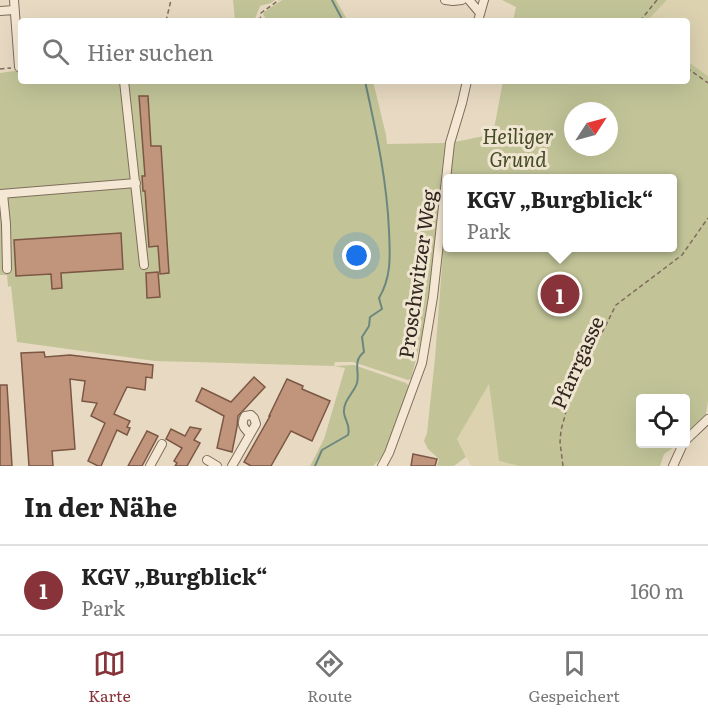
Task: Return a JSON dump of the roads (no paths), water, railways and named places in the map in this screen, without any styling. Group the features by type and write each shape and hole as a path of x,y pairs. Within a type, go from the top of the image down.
{"street":[{"path":"14,0 18,48"},
{"path":"446,0 462,0"},
{"path":"469,0 479,17"},
{"path":"479,17 484,0"},
{"path":"0,11 14,10"},
{"path":"124,84 144,265"},
{"name":"Proschwitzer Weg","path":"446,174 450,143 465,84"},
{"path":"7,269 6,224 2,194 136,183"},
{"name":"Proschwitzer Weg","path":"382,466 389,453 422,363 435,286 443,216"},
{"path":"690,436 708,418"},
{"path":"232,466 250,435"},
{"path":"150,466 162,444"},
{"path":"673,466 681,448"},
{"path":"207,460 217,466"}],"waterway":[{"path":"332,0 341,18"},
{"path":"315,466 322,450 348,435 349,429 344,408 357,383 357,363 364,352 362,337 369,326 370,317 382,309 379,298 389,265 386,193 366,84"}],"place":[{"name":"KGV „Burgblick“","path":"560,294"}],"park label":[{"name":"Heiliger Grund","path":"518,146"}]}
